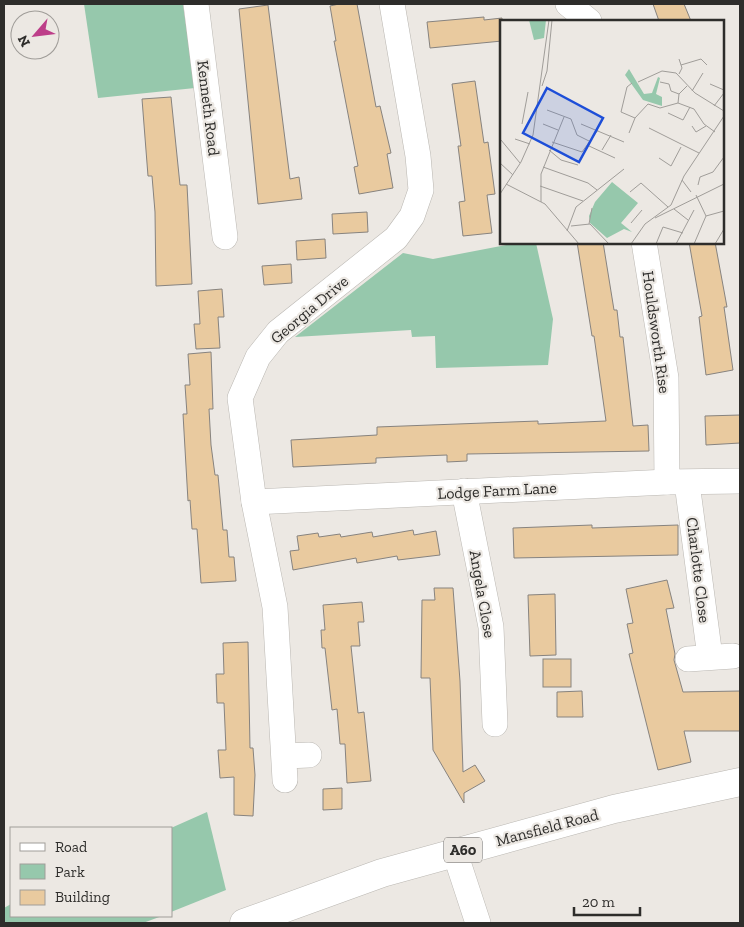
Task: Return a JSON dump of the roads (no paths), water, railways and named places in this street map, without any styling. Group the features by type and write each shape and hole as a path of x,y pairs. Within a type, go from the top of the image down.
{"highway":[{"name":"Mansfield Road","path":"244,923 382,873 455,852 614,809 740,782"}],"street":[{"name":"Kenneth Road","path":"196,4 232,215 225,237"},
{"name":"Georgia Drive","path":"285,780 297,755 275,607 254,502 240,398 258,357 278,332 396,238 412,216 421,190 418,156 392,4"},
{"path":"568,4 587,20"},
{"name":"Houldsworth Rise","path":"644,244 666,378 677,483"},
{"name":"Lodge Farm Lane","path":"254,502 464,491 740,482"},
{"name":"Charlotte Close","path":"677,483 710,657"},
{"name":"Angela Close","path":"464,491 506,698 495,724"},
{"path":"455,852 478,923"}]}
